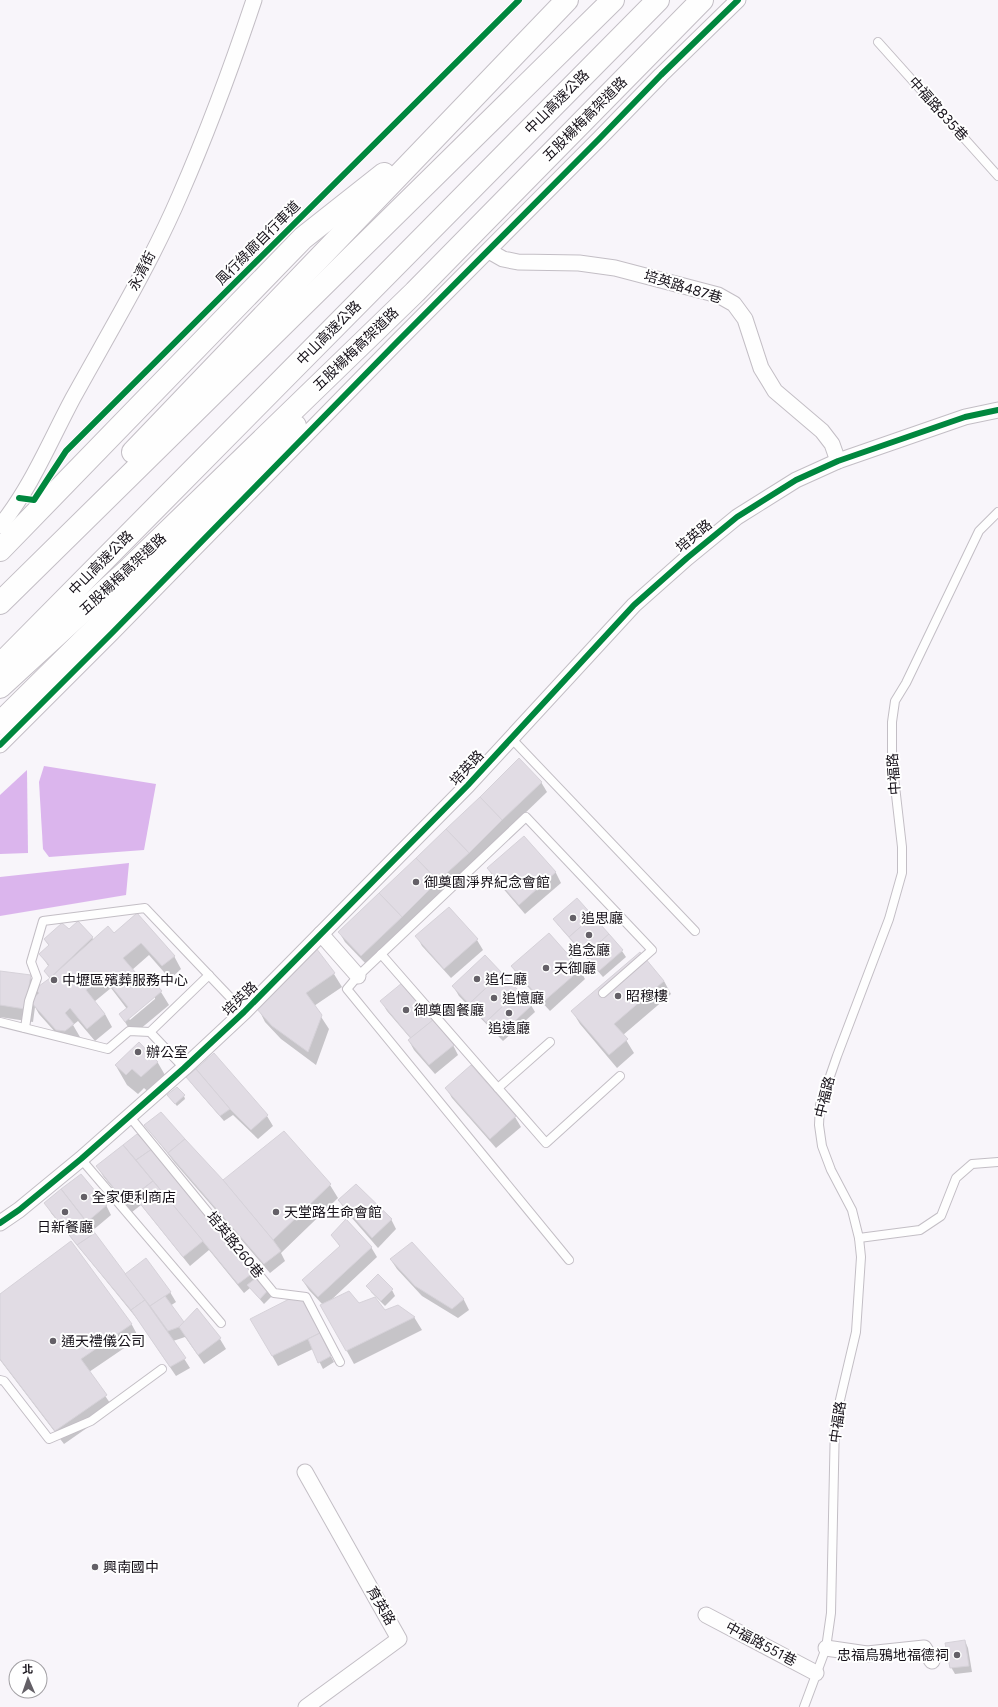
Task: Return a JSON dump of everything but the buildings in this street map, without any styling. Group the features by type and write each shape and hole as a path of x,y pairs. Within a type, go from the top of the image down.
{"highway":[{"path":"0,591 567,0"},
{"path":"0,603 613,0"},
{"name":"中山高速公路","path":"0,665 658,0"},
{"name":"五股楊梅高架道路","path":"0,687 130,568 415,292 702,0"},
{"path":"0,550 303,238 446,126"},
{"path":"0,723 250,476 415,292"}],"street":[{"name":"永清街","path":"0,526 7,518 36,468 139,278 180,196 232,65 254,0"},
{"path":"0,745 661,75 738,0"},
{"name":"培英路487巷","path":"489,251 503,259 518,262 579,263 615,268 718,295 734,304 745,319 761,368 775,391 822,431 832,444 838,461"},
{"name":"培英路","path":"0,1223 19,1210 81,1159 184,1068 244,1012 468,784 634,605 687,558 737,517 796,480 838,461 965,417 998,410"},
{"path":"321,934 358,976"},
{"name":"育英路","path":"305,1472 399,1638 306,1707"},
{"name":"中福路551巷","path":"706,1615 816,1673"},
{"path":"826,1648 867,1654 924,1648 932,1661"}],"lane":[{"name":"中福路835巷","path":"878,42 998,176"},
{"name":"中福路","path":"804,1707 826,1648 831,1613 836,1421 856,1332 861,1257 859,1238 852,1210 831,1170 822,1146 819,1125 820,1105 889,919 902,873 902,847 892,760 892,722 895,701 906,683 979,531 998,512"},
{"path":"511,738 695,931"},
{"path":"569,1260 346,989 526,817 652,950 603,993"},
{"path":"25,1028 29,1001 37,978 31,962 43,921 145,908 244,1012"},
{"path":"381,954 546,1143 620,1076"},
{"path":"150,1032 209,975"},
{"path":"0,1022 108,1050 129,1031 150,1032 184,1068"},
{"path":"498,1088 550,1042"},
{"name":"培英路260巷","path":"130,1116 274,1293 306,1298 340,1362"},
{"path":"81,1159 220,1323"},
{"path":"859,1238 920,1230 941,1216 956,1178 972,1164 998,1162"},
{"path":"0,1380 4,1381 49,1439 91,1421 162,1369"}],"shaded area":[{"path":"44,766 156,784 144,850 49,857 43,849 39,782"},
{"path":"27,770 28,853 0,854 0,795"},
{"path":"129,863 126,895 0,916 0,877"}],"cycle path":[{"name":"風行綠廊自行車道","path":"19,498 34,500 66,451 519,0"},
{"path":"0,745 661,75 738,0"},
{"path":"0,1223 19,1210 81,1159 184,1068 244,1012 468,785 634,605 687,558 737,517 796,480 838,461 965,417 998,410"}],"place":[{"name":"御奠園淨界紀念會館","path":"416,882"},
{"name":"追思廳","path":"573,918"},
{"name":"追念廳","path":"589,935"},
{"name":"天御廳","path":"546,968"},
{"name":"追仁廳","path":"477,979"},
{"name":"中壢區殯葬服務中心","path":"54,980"},
{"name":"昭穆樓","path":"618,996"},
{"name":"追憶廳","path":"494,998"},
{"name":"御奠園餐廳","path":"406,1010"},
{"name":"追遠廳","path":"509,1013"},
{"name":"辦公室","path":"138,1052"},
{"name":"全家便利商店","path":"84,1197"},
{"name":"日新餐廳","path":"65,1212"},
{"name":"天堂路生命會館","path":"276,1212"},
{"name":"通天禮儀公司","path":"53,1341"},
{"name":"興南國中","path":"95,1567"},
{"name":"忠福烏鴉地福德祠","path":"957,1655"}]}
